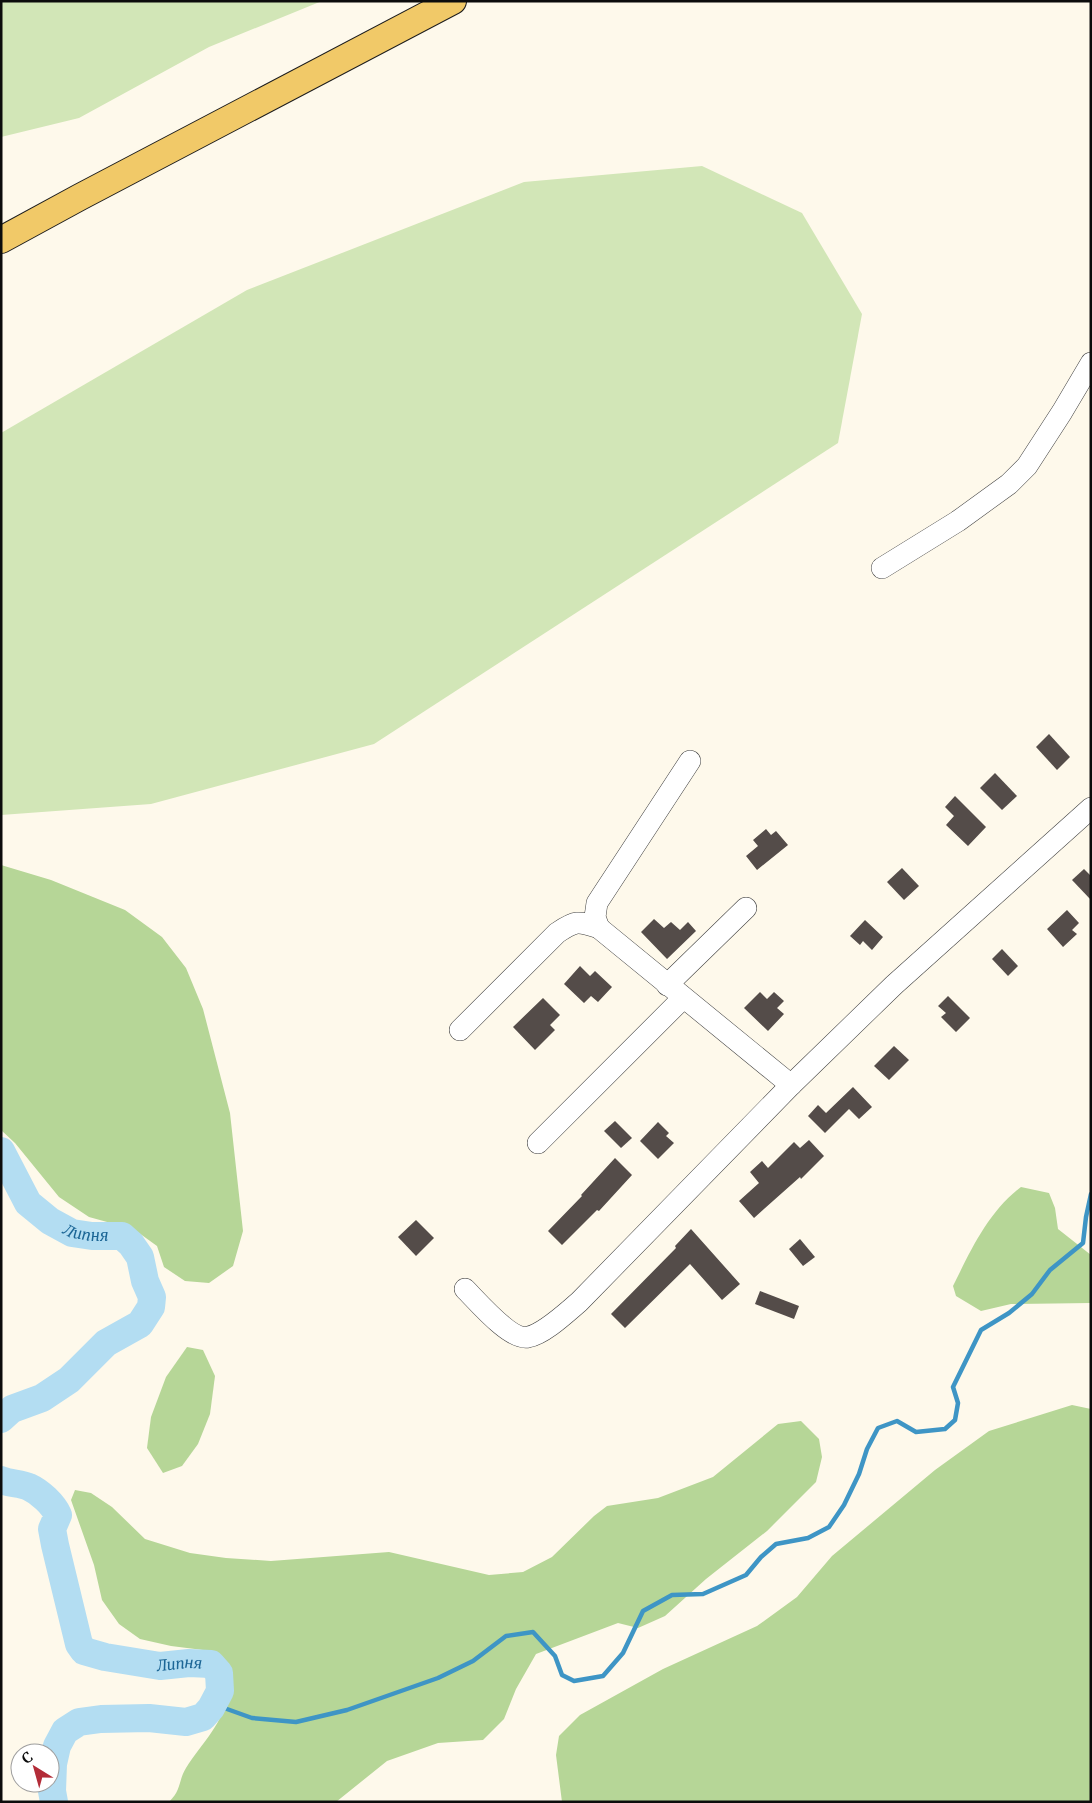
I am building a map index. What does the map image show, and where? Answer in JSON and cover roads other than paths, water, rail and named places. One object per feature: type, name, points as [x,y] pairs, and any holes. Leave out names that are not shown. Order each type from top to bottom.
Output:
[{"type":"main road","points":[[1,240],[453,1]]},
{"type":"street","points":[[882,568],[958,521],[1009,484],[1026,466],[1062,412],[1091,363]]},
{"type":"street","points":[[599,928],[595,917],[597,903],[690,761]]},
{"type":"street","points":[[465,1290],[499,1323],[516,1336],[528,1337],[541,1331],[579,1302],[791,1085],[894,985],[1091,808]]},
{"type":"street","points":[[538,1143],[675,992],[746,908]]},
{"type":"street","points":[[460,1030],[557,933],[571,924],[582,922],[599,928],[791,1085]]},
{"type":"waterway","name":"Липня","points":[[1,1151],[28,1203],[50,1221],[72,1233],[92,1236],[122,1236],[131,1244],[140,1257],[145,1281],[152,1297],[151,1307],[140,1324],[106,1343],[69,1380],[42,1398],[12,1409],[1,1419]]},
{"type":"waterway","points":[[213,1704],[252,1718],[296,1722],[347,1710],[438,1678],[473,1661],[506,1636],[533,1632],[555,1656],[562,1675],[574,1681],[603,1676],[623,1653],[643,1611],[672,1595],[703,1594],[746,1575],[761,1557],[776,1544],[808,1538],[829,1527],[844,1505],[859,1474],[867,1449],[878,1428],[897,1421],[916,1432],[945,1429],[955,1420],[958,1403],[953,1387],[981,1330],[1009,1313],[1032,1294],[1050,1270],[1083,1243],[1091,1194]]},
{"type":"waterway","name":"Липня","points":[[1,1480],[33,1489],[50,1503],[58,1515],[52,1529],[55,1545],[79,1644],[84,1651],[105,1657],[160,1666],[189,1663],[211,1664],[219,1673],[220,1691],[211,1708],[203,1717],[186,1722],[149,1718],[101,1719],[79,1722],[65,1731],[57,1746],[53,1764],[52,1791],[54,1802]]}]
